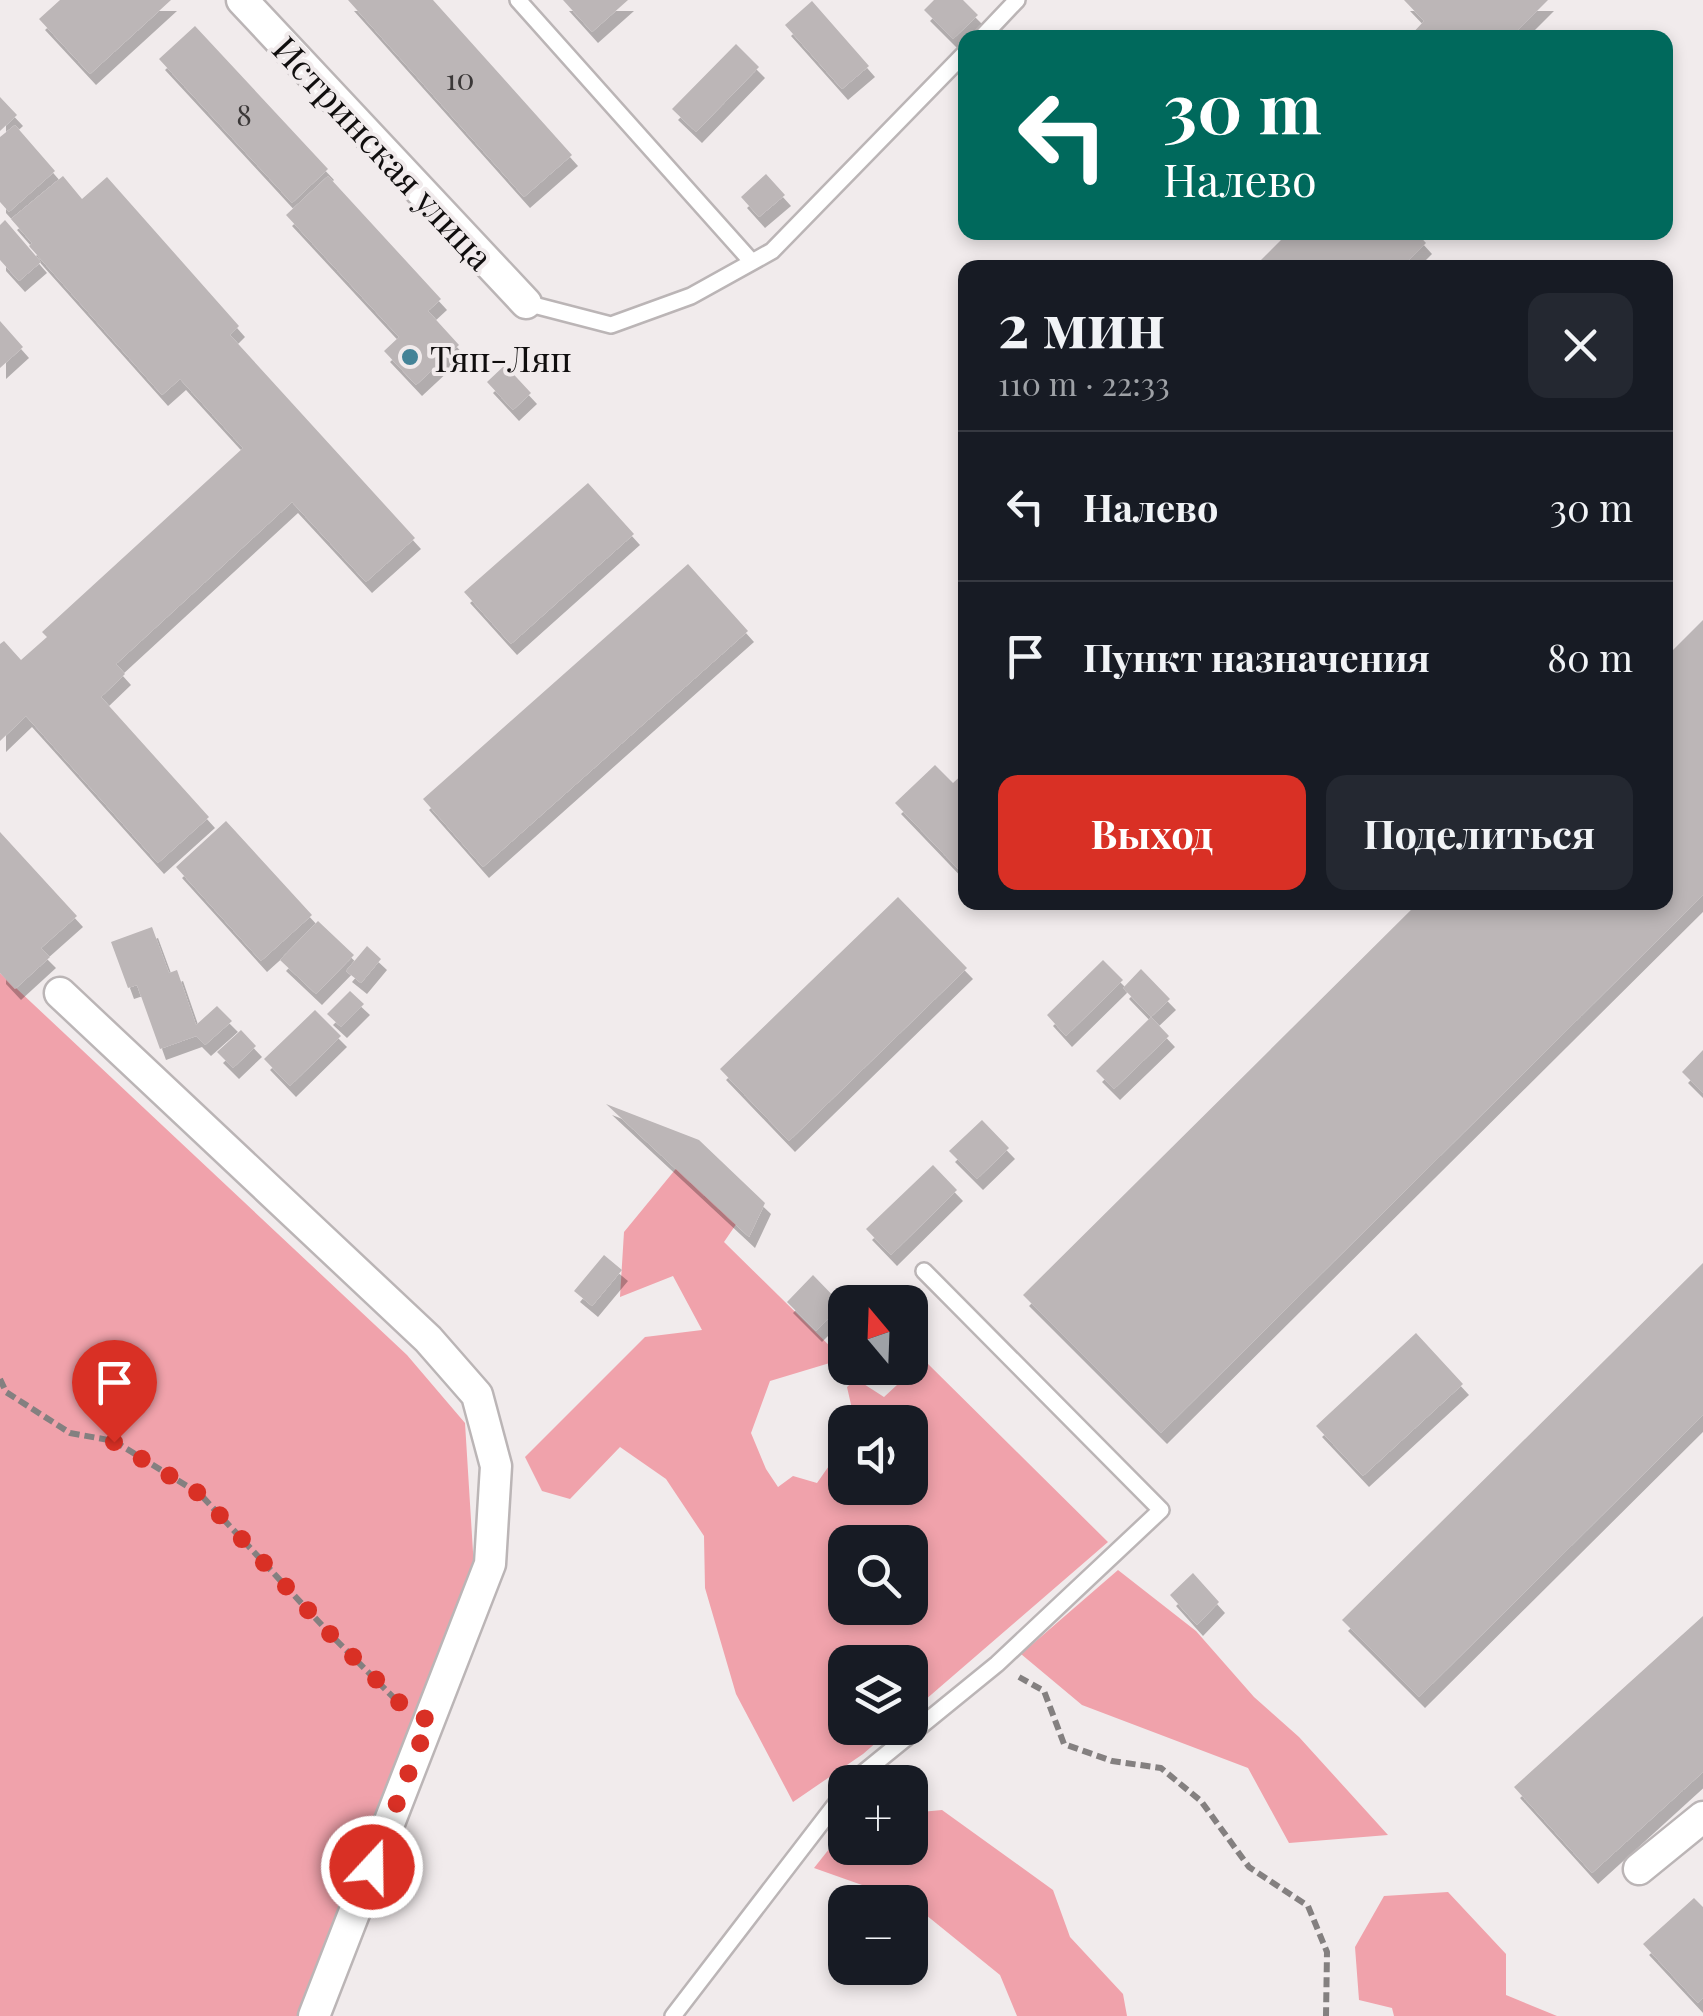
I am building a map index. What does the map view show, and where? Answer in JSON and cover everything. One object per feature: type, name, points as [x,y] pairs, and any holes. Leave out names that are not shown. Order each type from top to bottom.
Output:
[{"type":"street","name":"Истринская улица","points":[[242,0],[526,303]]},
{"type":"street","points":[[60,993],[428,1339],[477,1395],[496,1466],[490,1564],[314,2016]]},
{"type":"street","points":[[1639,1869],[1703,1817]]},
{"type":"lane","points":[[518,0],[752,262]]},
{"type":"lane","points":[[988,30],[1017,0]]},
{"type":"lane","points":[[526,303],[612,324],[691,296],[772,251],[958,61]]},
{"type":"lane","points":[[873,1765],[997,1664],[1161,1510],[924,1271]]},
{"type":"lane","points":[[673,2016],[828,1814]]},
{"type":"path","points":[[0,1379],[6,1392],[70,1433],[114,1442],[200,1494],[332,1636],[416,1719],[430,1718]]},
{"type":"path","points":[[997,1664],[1044,1691],[1064,1744],[1112,1761],[1161,1768],[1200,1801],[1249,1866],[1308,1906],[1327,1952],[1326,2016]]},
{"type":"shaded area","points":[[0,973],[407,1355],[465,1423],[474,1568],[298,2016],[0,2016]]},
{"type":"shaded area","points":[[679,1165],[739,1220],[724,1242],[828,1344],[828,1364],[770,1381],[751,1433],[778,1487],[793,1476],[817,1483],[828,1467],[828,1505],[928,1505],[928,1405],[851,1405],[847,1387],[865,1385],[884,1397],[897,1385],[928,1385],[928,1364],[1108,1542],[928,1697],[928,1645],[828,1645],[828,1745],[873,1745],[847,1765],[828,1765],[828,1778],[793,1802],[736,1694],[705,1588],[704,1536],[666,1479],[620,1447],[570,1499],[542,1491],[525,1457],[645,1337],[702,1330],[673,1276],[620,1297],[624,1232]]},
{"type":"shaded area","points":[[1118,1570],[1196,1631],[1388,1835],[1289,1843],[1248,1768],[1082,1705],[1021,1654]]},
{"type":"shaded area","points":[[942,1810],[1053,1890],[1070,1937],[1123,1994],[1127,2016],[1017,2016],[1000,1975],[928,1917],[928,1885],[862,1885],[814,1868],[828,1850],[828,1865],[928,1865],[928,1811]]},
{"type":"shaded area","points":[[1448,1892],[1506,1954],[1506,1995],[1557,2016],[1394,2016],[1392,2008],[1359,2000],[1355,1947],[1384,1896]]},
{"type":"building","points":[[60,0],[171,0],[90,74],[39,19]]},
{"type":"building","points":[[348,0],[433,0],[572,155],[524,197]]},
{"type":"building","points":[[563,0],[628,0],[592,32]]},
{"type":"building","points":[[934,0],[963,0],[978,15],[958,30],[953,39],[924,10]]},
{"type":"building","points":[[1404,0],[1548,0],[1518,30],[1416,30],[1424,21]]},
{"type":"building","points":[[812,1],[869,66],[842,89],[785,25]]},
{"type":"building","points":[[195,26],[328,169],[292,203],[159,59]]},
{"type":"building","points":[[736,44],[759,67],[696,132],[672,109]]},
{"type":"building","points":[[0,97],[17,115],[0,131]]},
{"type":"building","points":[[15,125],[55,171],[9,212],[0,202],[0,137]]},
{"type":"building","points":[[766,174],[785,195],[759,217],[741,197]]},
{"type":"building","points":[[63,176],[82,199],[107,177],[239,326],[230,335],[415,538],[366,582],[292,502],[116,664],[125,674],[101,697],[209,817],[158,863],[26,716],[0,741],[0,644],[4,641],[21,660],[47,637],[42,632],[243,448],[180,379],[162,395],[29,246],[32,243],[11,219]]},
{"type":"building","points":[[328,176],[441,299],[428,311],[459,345],[416,385],[384,351],[399,337],[286,215]]},
{"type":"building","points":[[5,220],[41,262],[19,281],[0,260],[0,225]]},
{"type":"building","points":[[1281,240],[1426,243],[1409,260],[1261,260]]},
{"type":"building","points":[[0,321],[23,347],[0,368]]},
{"type":"building","points":[[505,365],[531,393],[513,410],[487,382]]},
{"type":"building","points":[[588,483],[634,534],[511,644],[464,592]]},
{"type":"building","points":[[688,564],[748,631],[483,867],[423,799]]},
{"type":"building","points":[[1703,620],[1703,895],[1161,1433],[1023,1295],[1411,910],[1673,910],[1673,650]]},
{"type":"building","points":[[935,765],[953,783],[958,778],[958,869],[895,803]]},
{"type":"building","points":[[226,821],[312,915],[261,961],[176,867]]},
{"type":"building","points":[[0,832],[77,916],[41,948],[50,957],[15,989],[0,973]]},
{"type":"building","points":[[898,897],[967,968],[789,1141],[720,1069]]},
{"type":"building","points":[[318,921],[354,955],[316,994],[280,960]]},
{"type":"building","points":[[152,927],[169,973],[177,970],[196,1025],[217,1006],[232,1021],[205,1045],[196,1036],[160,1049],[137,985],[128,988],[111,942]]},
{"type":"building","points":[[367,946],[381,959],[361,983],[346,971]]},
{"type":"building","points":[[1103,960],[1123,980],[1066,1036],[1047,1015]]},
{"type":"building","points":[[1141,969],[1170,999],[1151,1017],[1123,988]]},
{"type":"building","points":[[350,991],[364,1004],[341,1027],[327,1014]]},
{"type":"building","points":[[315,1010],[341,1036],[290,1086],[264,1059]]},
{"type":"building","points":[[1151,1017],[1169,1036],[1114,1089],[1096,1071]]},
{"type":"building","points":[[241,1030],[256,1046],[233,1068],[217,1052]]},
{"type":"building","points":[[1703,1050],[1703,1093],[1682,1072]]},
{"type":"building","points":[[606,1104],[699,1140],[765,1203],[749,1237]]},
{"type":"building","points":[[982,1120],[1009,1148],[977,1179],[949,1151]]},
{"type":"building","points":[[933,1165],[957,1190],[891,1255],[866,1229]]},
{"type":"building","points":[[604,1255],[622,1270],[592,1306],[574,1291]]},
{"type":"building","points":[[1703,1263],[1703,1415],[1419,1697],[1342,1620]]},
{"type":"building","points":[[813,1275],[828,1291],[828,1319],[816,1331],[787,1302]]},
{"type":"building","points":[[1416,1333],[1463,1384],[1363,1476],[1316,1426]]},
{"type":"building","points":[[1193,1573],[1219,1602],[1197,1625],[1170,1595]]},
{"type":"building","points":[[1703,1616],[1703,1772],[1592,1873],[1514,1787]]},
{"type":"building","points":[[1694,1898],[1703,1907],[1703,1998],[1698,2003],[1643,1944]]},
{"type":"place","name":"Тяп-Ляп","points":[[410,357]]},
{"type":"route","points":[[114,1442],[200,1494],[332,1636],[416,1719],[430,1718],[372,1867]]}]
